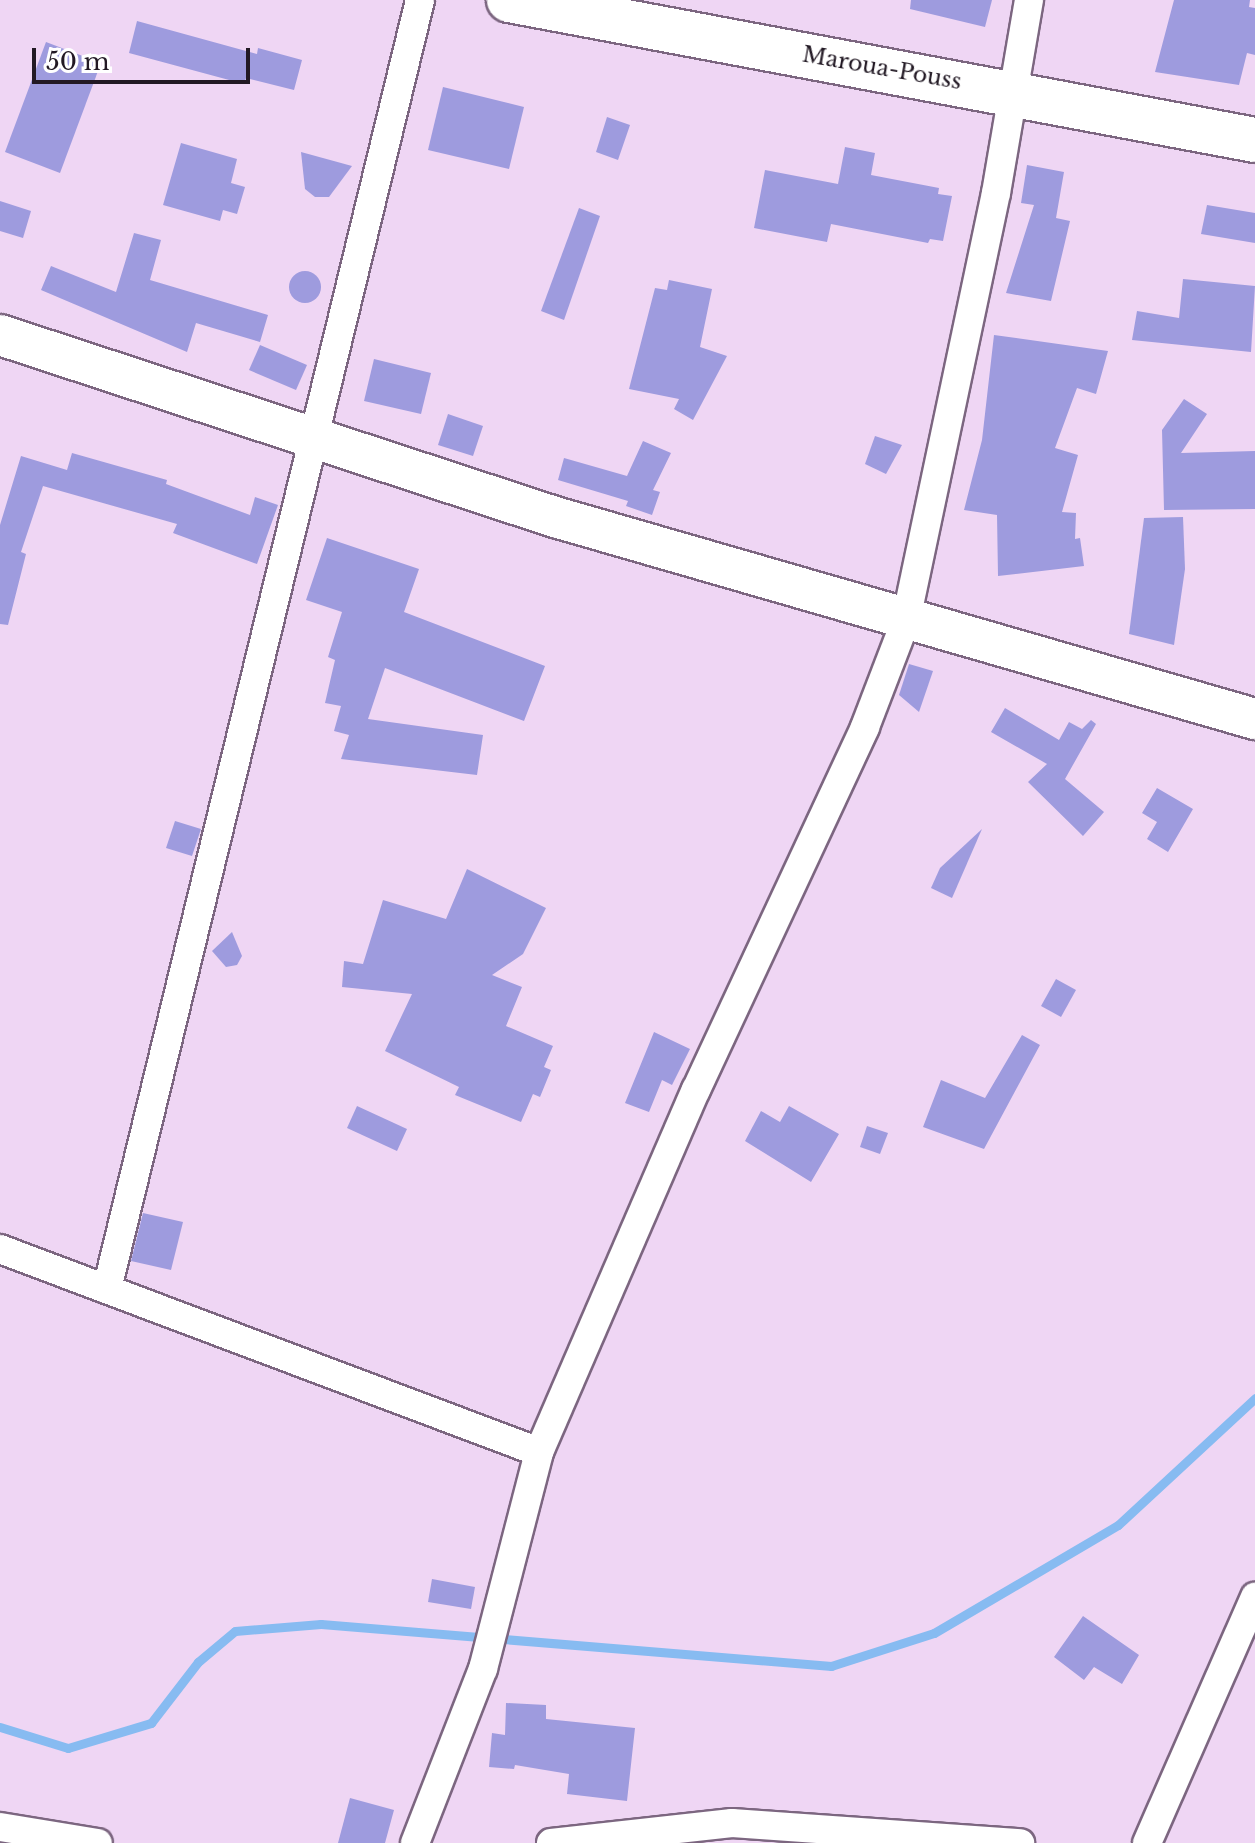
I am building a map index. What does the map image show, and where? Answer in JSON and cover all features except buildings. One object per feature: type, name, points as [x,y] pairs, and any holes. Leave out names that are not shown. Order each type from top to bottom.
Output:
[{"type":"main road","name":"Maroua-Pouss","points":[[509,0],[1013,91],[1255,140]]},
{"type":"main road","points":[[0,335],[555,517],[1255,719]]},
{"type":"street","points":[[107,1289],[311,437],[420,0]]},
{"type":"street","points":[[415,1843],[483,1669],[539,1452],[696,1090],[865,727],[906,620],[996,193],[1029,0]]},
{"type":"street","points":[[0,1249],[539,1452]]},
{"type":"street","points":[[1147,1843],[1255,1597]]},
{"type":"street","points":[[551,1843],[732,1823],[1020,1843]]},
{"type":"street","points":[[0,1827],[98,1843]]},
{"type":"waterway","points":[[0,1727],[68,1748],[151,1723],[198,1662],[235,1631],[321,1624],[831,1666],[934,1633],[1118,1525],[1255,1398]]}]
